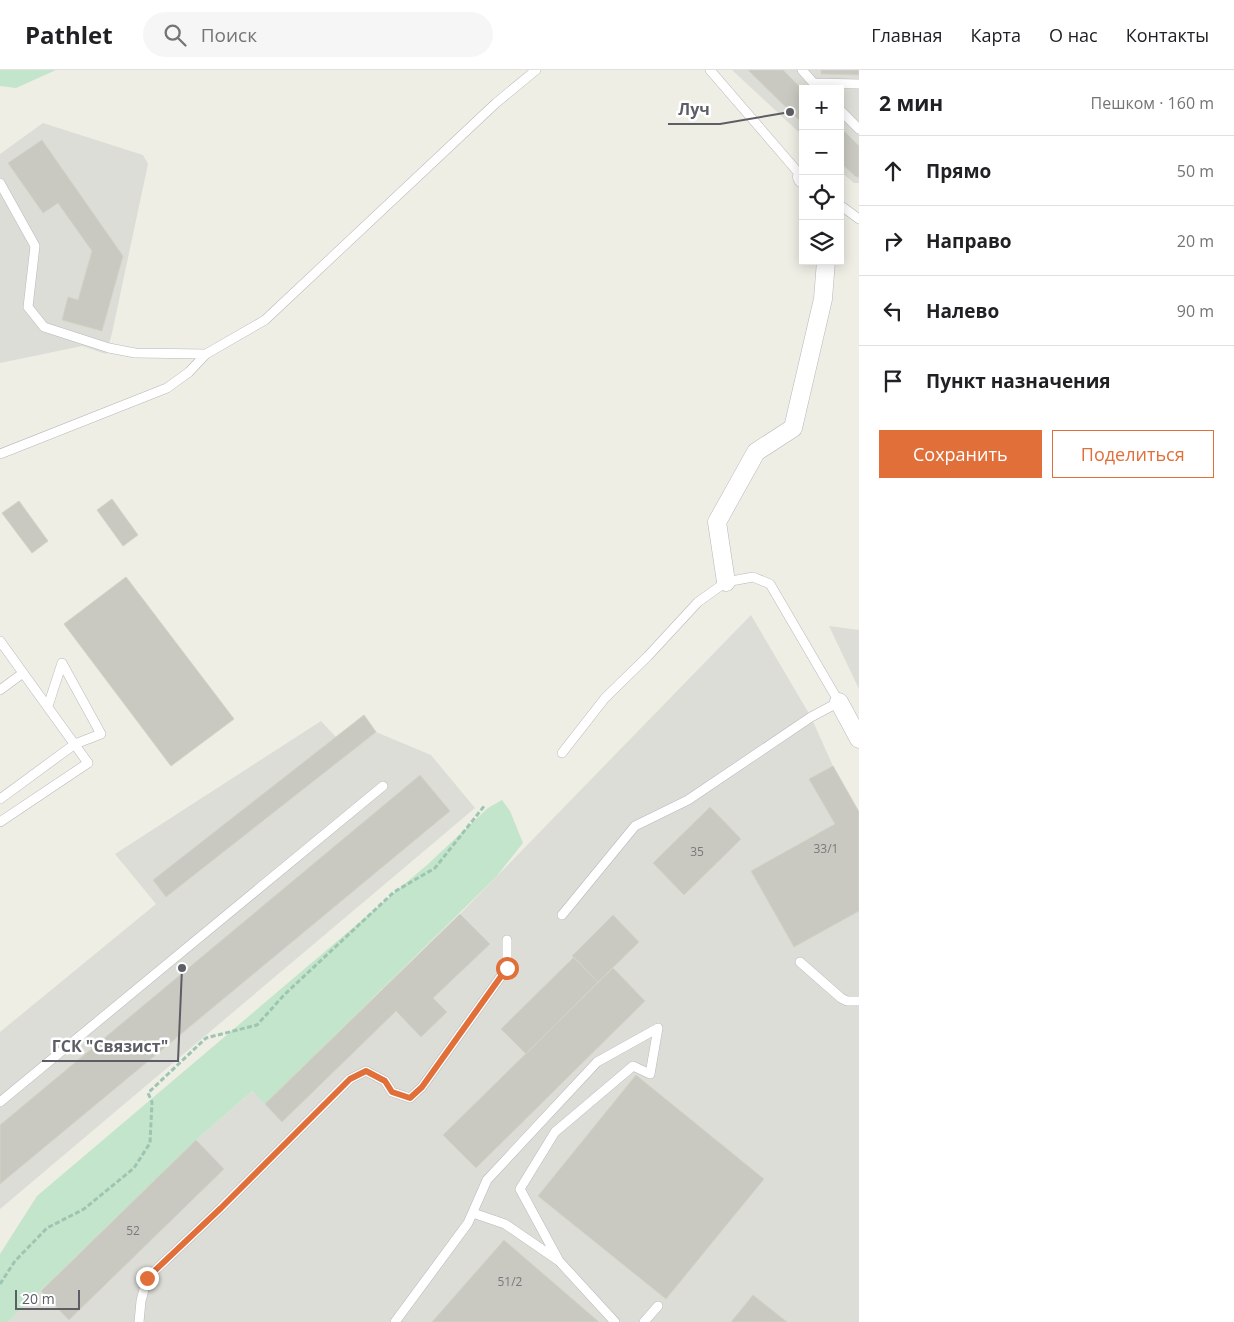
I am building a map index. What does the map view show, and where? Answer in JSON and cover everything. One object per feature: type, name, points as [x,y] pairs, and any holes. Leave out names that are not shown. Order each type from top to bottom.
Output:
[{"type":"street","points":[[726,582],[717,522],[756,452],[792,428],[823,299],[826,265]]},
{"type":"street","points":[[840,702],[859,739]]},
{"type":"lane","points":[[0,454],[167,388],[189,372],[206,354],[265,320],[496,103],[536,70]]},
{"type":"lane","points":[[710,70],[800,175]]},
{"type":"lane","points":[[802,70],[816,85]]},
{"type":"lane","points":[[838,85],[859,84]]},
{"type":"lane","points":[[844,114],[859,129]]},
{"type":"lane","points":[[0,183],[35,246],[28,307],[44,327],[109,348],[135,353],[206,354]]},
{"type":"lane","points":[[844,208],[859,219]]},
{"type":"lane","points":[[562,753],[605,698],[648,656],[698,602],[726,582],[753,577],[770,584],[840,702],[811,717],[688,800],[636,826],[562,914]]},
{"type":"lane","points":[[0,641],[88,763],[0,822]]},
{"type":"lane","points":[[0,800],[75,744],[101,734],[62,663],[48,706]]},
{"type":"lane","points":[[0,690],[23,673]]},
{"type":"lane","points":[[0,1102],[383,786]]},
{"type":"lane","points":[[139,1322],[141,1301],[147,1278],[221,1208],[350,1079],[366,1071],[385,1081],[392,1092],[410,1098],[422,1087],[507,968],[507,940]]},
{"type":"lane","points":[[800,962],[841,998],[847,1001],[859,1001]]},
{"type":"lane","points":[[396,1322],[468,1223],[487,1180],[597,1062],[658,1028],[650,1074],[633,1066],[582,1108],[555,1132],[520,1189],[559,1260],[615,1322]]},
{"type":"lane","points":[[473,1213],[505,1224],[559,1260]]},
{"type":"lane","points":[[644,1322],[658,1306]]},
{"type":"path","points":[[0,1284],[15,1260],[47,1228],[84,1209],[134,1168],[150,1143],[152,1102],[148,1093],[206,1038],[258,1025],[284,995],[394,892],[435,868],[485,805]]},
{"type":"shaded area","points":[[732,70],[859,70],[859,183],[854,183],[844,174],[844,85],[799,85],[799,132]]},
{"type":"shaded area","points":[[43,123],[143,155],[148,164],[106,354],[82,346],[0,363],[0,154]]},
{"type":"shaded area","points":[[751,615],[811,717],[833,766],[859,812],[859,1322],[8,1322],[196,1140],[252,1091],[265,1103],[460,914]]},
{"type":"shaded area","points":[[829,626],[859,630],[859,689]]},
{"type":"shaded area","points":[[364,715],[376,732],[431,755],[475,808],[0,1209],[0,1032],[156,904],[115,854],[321,721],[336,737]]},
{"type":"green space","points":[[0,70],[56,70],[16,88],[0,86]]},
{"type":"green space","points":[[502,800],[510,811],[523,843],[496,877],[265,1104],[252,1091],[196,1140],[8,1322],[0,1322],[0,1254],[37,1196],[427,865],[488,808]]},
{"type":"building","points":[[748,70],[783,70],[799,86],[799,120]]},
{"type":"building","points":[[821,70],[859,70],[859,75],[821,74]]},
{"type":"building","points":[[844,131],[859,146],[859,177],[856,177],[844,166]]},
{"type":"building","points":[[42,140],[123,256],[102,331],[62,320],[68,297],[78,300],[92,251],[58,203],[43,213],[8,163]]},
{"type":"building","points":[[112,499],[138,535],[123,546],[97,510]]},
{"type":"building","points":[[19,501],[48,541],[32,553],[2,513]]},
{"type":"building","points":[[126,577],[234,719],[171,766],[64,624]]},
{"type":"building","points":[[364,715],[376,732],[166,897],[153,880]]},
{"type":"building","points":[[833,766],[859,812],[859,911],[794,947],[751,871],[835,824],[809,779]]},
{"type":"building","points":[[420,775],[450,811],[0,1184],[0,1125]]},
{"type":"building","points":[[710,807],[741,839],[684,895],[653,863]]},
{"type":"building","points":[[460,914],[490,944],[433,998],[447,1012],[421,1037],[396,1011],[282,1122],[265,1104]]},
{"type":"building","points":[[613,915],[639,942],[598,982],[572,956]]},
{"type":"building","points":[[574,957],[598,982],[526,1054],[501,1029]]},
{"type":"building","points":[[613,968],[645,1001],[476,1168],[443,1135]]},
{"type":"building","points":[[636,1075],[764,1179],[666,1299],[538,1196]]},
{"type":"building","points":[[196,1140],[224,1169],[69,1320],[41,1291]]},
{"type":"building","points":[[504,1240],[599,1322],[432,1322]]},
{"type":"building","points":[[753,1295],[787,1322],[731,1322]]},
{"type":"place","name":"Луч","points":[[790,112]]},
{"type":"place","name":"ГСК \"Связист\"","points":[[182,968]]},
{"type":"route","points":[[147,1278],[221,1208],[350,1079],[366,1071],[385,1081],[392,1092],[399,1096],[410,1098],[422,1087],[507,968]]}]
